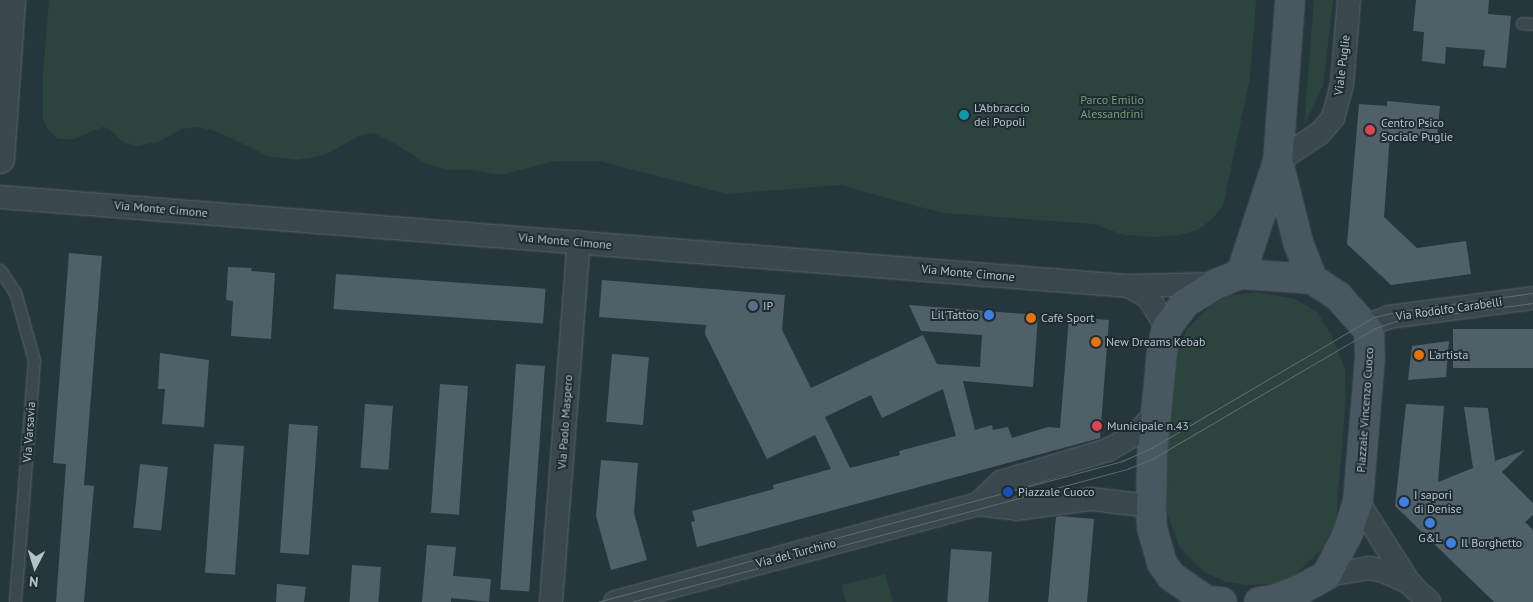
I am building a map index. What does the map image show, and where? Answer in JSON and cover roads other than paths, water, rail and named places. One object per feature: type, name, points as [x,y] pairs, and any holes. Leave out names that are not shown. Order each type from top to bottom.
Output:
[{"type":"main road","points":[[1290,0],[1278,161],[1298,242],[1312,280]]},
{"type":"main road","points":[[1228,279],[1278,161]]},
{"type":"main road","points":[[1203,599],[1172,576],[1162,563],[1154,537],[1150,506],[1156,413],[1162,350],[1167,327],[1185,303],[1228,279],[1312,280],[1338,296],[1366,326]]},
{"type":"main road","name":"Piazzale Vincenzo Cuoco","points":[[1327,575],[1348,533],[1358,502],[1370,358],[1369,331],[1366,326]]},
{"type":"main road","points":[[1268,601],[1301,596],[1327,575]]},
{"type":"street","points":[[0,159],[10,0]]},
{"type":"street","name":"Viale Puglie","points":[[1278,161],[1320,133],[1333,118],[1342,85],[1349,0]]},
{"type":"street","name":"Via Monte Cimone","points":[[0,197],[1129,286],[1228,279]]},
{"type":"street","name":"Via Paolo Maspero","points":[[551,602],[579,242]]},
{"type":"street","name":"Via Monte Cimone","points":[[1129,286],[1148,297],[1167,327]]},
{"type":"street","name":"Via Rodolfo Carabelli","points":[[1366,326],[1389,317],[1533,298]]},
{"type":"street","name":"Via del Turchino","points":[[978,504],[1001,482],[1108,450],[1137,433],[1156,413]]},
{"type":"street","name":"Via del Turchino","points":[[615,602],[978,504],[1016,509],[1091,498],[1150,506]]},
{"type":"street","points":[[1358,502],[1410,584],[1429,602]]},
{"type":"street","points":[[1327,575],[1370,568],[1383,571],[1410,584]]},
{"type":"lane","name":"Via Varsavia","points":[[0,270],[15,292],[34,360],[16,602]]},
{"type":"tram line","points":[[597,602],[1122,461],[1153,447],[1374,317],[1401,311],[1533,293]]},
{"type":"tram line","points":[[631,602],[1127,469],[1152,459],[1375,328],[1397,321],[1533,303]]},
{"type":"place","name":"L’Abbraccio dei Popoli","points":[[964,115]]},
{"type":"place","name":"Centro Psico Sociale Puglie","points":[[1370,130]]},
{"type":"place","name":"IP","points":[[753,306]]},
{"type":"place","name":"Lil'Tattoo","points":[[989,315]]},
{"type":"place","name":"Cafè Sport","points":[[1031,318]]},
{"type":"place","name":"New Dreams Kebab","points":[[1096,342]]},
{"type":"place","name":"L'artista","points":[[1419,355]]},
{"type":"place","name":"Municipale n.43","points":[[1097,426]]},
{"type":"place","name":"Piazzale Cuoco","points":[[1008,492]]},
{"type":"place","name":"I sapori di Denise","points":[[1404,502]]},
{"type":"place","name":"G&L","points":[[1430,523]]},
{"type":"place","name":"Il Borghetto","points":[[1451,543]]},
{"type":"park label","name":"Parco Emilio Alessandrini","points":[[1112,107]]}]
